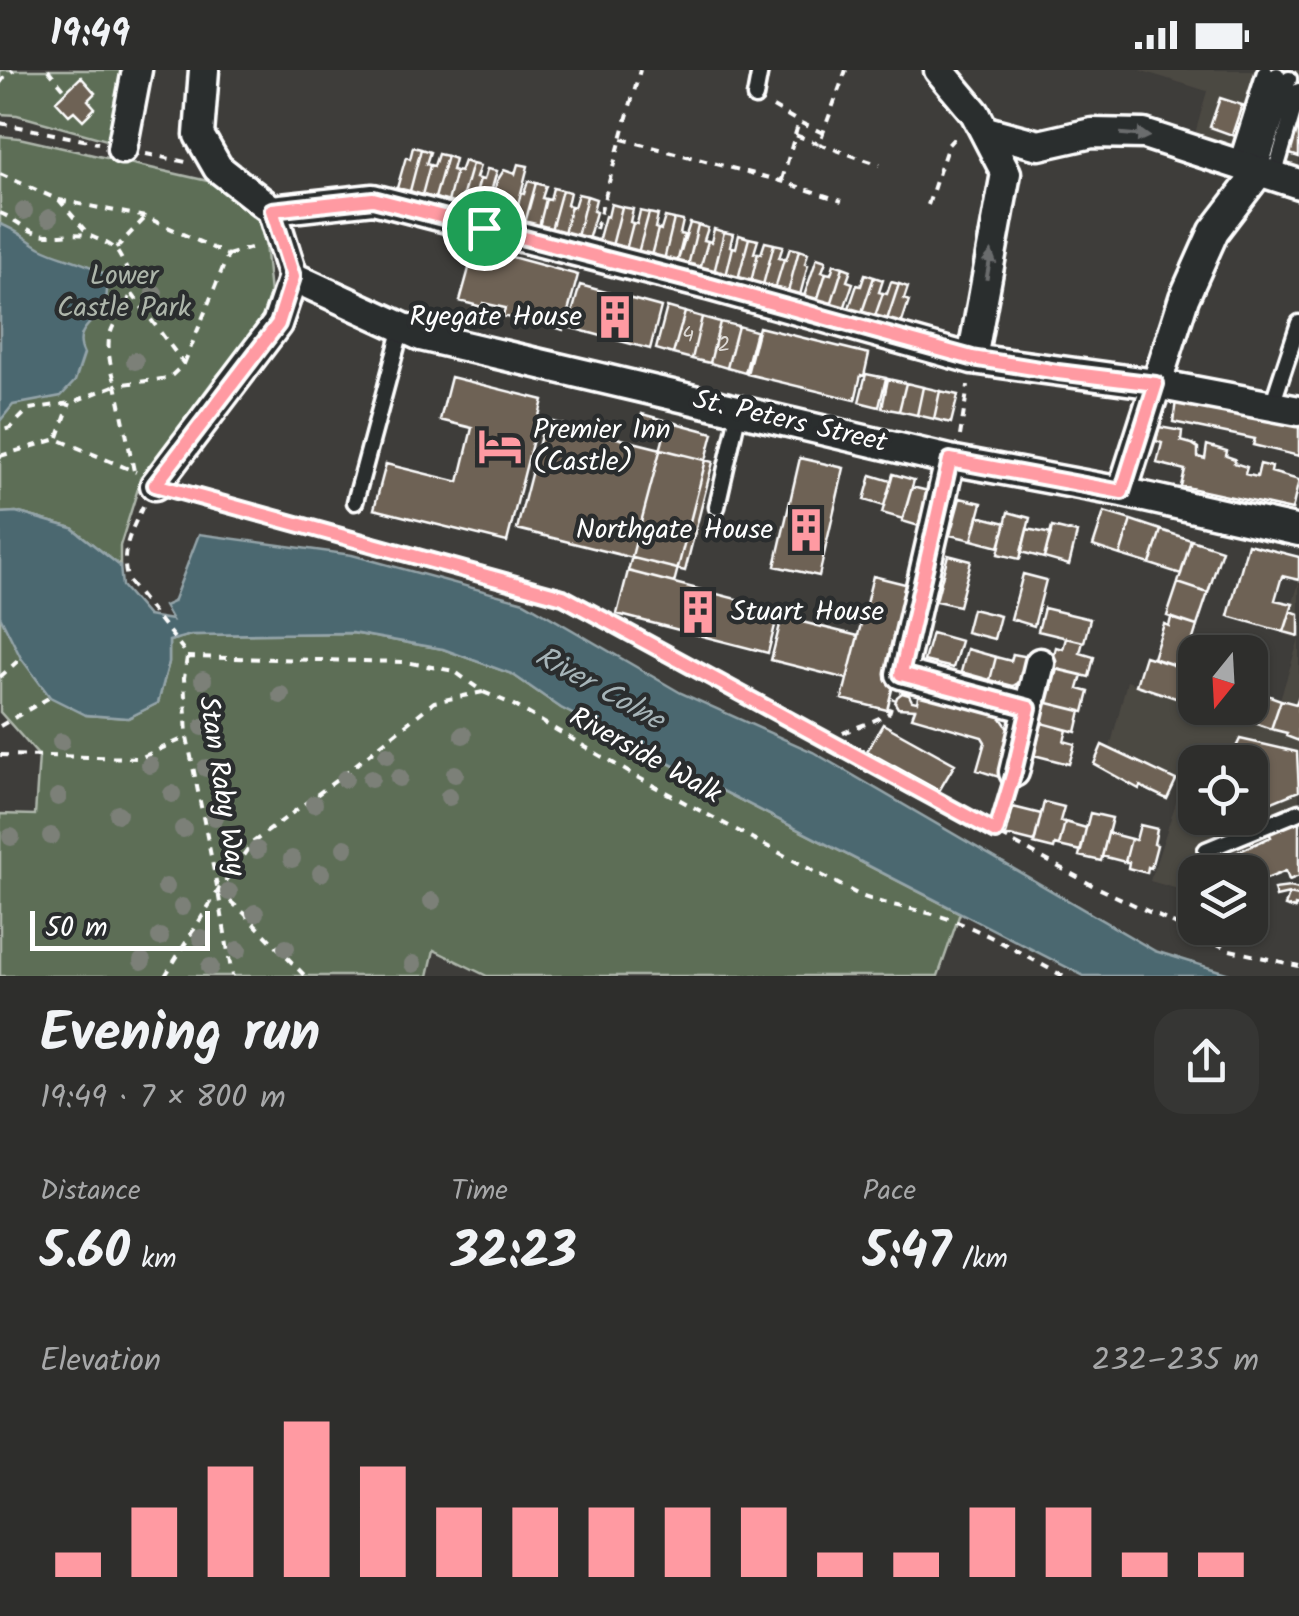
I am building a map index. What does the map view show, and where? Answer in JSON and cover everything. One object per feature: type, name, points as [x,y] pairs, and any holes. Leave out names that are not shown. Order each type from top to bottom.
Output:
[{"type":"street","points":[[122,149],[137,70]]},
{"type":"street","points":[[144,478],[278,324],[293,277],[272,210],[218,168],[200,134],[204,70]]},
{"type":"street","points":[[939,70],[980,122],[1006,172],[972,358]]},
{"type":"street","points":[[980,122],[1039,145]]},
{"type":"street","points":[[1006,172],[1039,145],[1092,134],[1144,134],[1272,173],[1214,231],[1184,298],[1122,492]]},
{"type":"street","points":[[272,210],[373,199],[972,358],[1156,384],[1285,408]]},
{"type":"street","name":"St. Peters Street","points":[[293,277],[421,336],[953,460],[1299,531]]},
{"type":"street","points":[[953,460],[901,674],[1029,708]]},
{"type":"street","points":[[1014,772],[1040,663]]},
{"type":"lane","points":[[755,97],[760,70]]},
{"type":"lane","points":[[1272,173],[1282,78]]},
{"type":"lane","points":[[1272,173],[1282,78]]},
{"type":"lane","points":[[1285,408],[1299,322]]},
{"type":"lane","points":[[355,502],[402,327]]},
{"type":"lane","points":[[717,507],[739,409]]},
{"type":"lane","points":[[1206,850],[1299,812]]},
{"type":"path","points":[[0,82],[14,70]]},
{"type":"path","points":[[48,70],[66,91]]},
{"type":"path","points":[[590,255],[640,70]]},
{"type":"path","points":[[820,144],[846,70]]},
{"type":"path","points":[[755,97],[823,132]]},
{"type":"path","points":[[782,181],[799,122]]},
{"type":"path","points":[[928,204],[948,145],[980,122]]},
{"type":"path","points":[[795,135],[880,165]]},
{"type":"path","points":[[622,139],[842,201]]},
{"type":"path","points":[[0,174],[59,200],[146,217],[228,255],[184,364],[169,378],[116,385],[70,404],[29,409],[10,428],[0,432]]},
{"type":"path","points":[[59,200],[88,234],[116,248],[131,278],[132,294],[109,338],[111,368],[144,478]]},
{"type":"path","points":[[0,214],[35,233],[88,234]]},
{"type":"path","points":[[116,248],[146,217]]},
{"type":"path","points":[[132,294],[184,364]]},
{"type":"path","points":[[953,460],[972,358]]},
{"type":"path","points":[[57,439],[70,404]]},
{"type":"path","points":[[0,456],[57,439],[144,478],[563,597],[1092,885],[1230,950],[1299,966]]},
{"type":"path","points":[[133,527],[124,548],[128,581],[187,657]]},
{"type":"path","name":"Riverside Walk","points":[[187,657],[405,662],[454,671],[483,692],[512,704],[635,776],[862,896],[956,922],[1063,976]]},
{"type":"path","name":"Stan Raby Way","points":[[165,976],[218,891],[187,737],[187,657]]},
{"type":"path","points":[[0,677],[21,658]]},
{"type":"path","points":[[828,741],[889,713],[901,674]]},
{"type":"path","points":[[232,976],[218,891],[252,843],[434,702],[483,692]]},
{"type":"path","points":[[0,726],[50,697]]},
{"type":"path","points":[[0,755],[140,758],[187,737]]},
{"type":"path","points":[[996,832],[1014,772]]},
{"type":"path","points":[[338,779],[347,790]]},
{"type":"path","points":[[218,891],[305,976]]},
{"type":"shaded area","points":[[1139,70],[1299,70],[1299,177],[1193,141],[1207,91]]},
{"type":"shaded area","points":[[1299,582],[1299,639],[1284,634]]},
{"type":"shaded area","points":[[1299,639],[1299,878],[1289,881],[1286,873],[1268,879],[1268,855],[1178,855],[1178,889],[1150,881],[1178,797],[1178,835],[1268,835],[1268,745],[1178,745],[1178,780],[1110,748],[1127,681],[1178,698],[1178,725],[1271,728]]},
{"type":"green space","points":[[0,70],[125,70],[110,141],[17,115],[0,114]]},
{"type":"green space","name":"Lower Castle Park","points":[[0,136],[212,182],[257,215],[265,243],[272,314],[215,378],[141,479],[120,546],[120,566],[72,528],[16,512],[0,513]]},
{"type":"green space","points":[[0,616],[86,715],[128,718],[158,703],[169,662],[169,641],[191,635],[352,633],[443,649],[512,674],[561,708],[960,913],[938,976],[487,976],[434,950],[428,976],[0,976],[0,814],[35,815],[39,756],[0,712]]},
{"type":"water","points":[[0,224],[41,248],[100,272],[107,277],[107,286],[102,310],[83,331],[84,354],[75,381],[61,396],[13,405],[0,421]]},
{"type":"water","name":"River Colne","points":[[16,512],[72,528],[120,566],[122,586],[148,616],[172,620],[164,606],[173,602],[199,534],[352,555],[524,602],[681,693],[813,752],[1155,951],[1236,976],[1084,976],[561,708],[512,674],[443,649],[352,633],[191,635],[169,641],[169,662],[158,703],[128,718],[86,715],[50,697],[21,658],[0,616],[0,513]]},
{"type":"building","points":[[81,77],[95,93],[88,100],[95,108],[83,120],[74,111],[69,115],[56,101]]},
{"type":"building","points":[[1220,98],[1242,105],[1232,135],[1210,127]]},
{"type":"building","points":[[1242,105],[1299,125],[1299,157],[1232,135]]},
{"type":"building","points":[[413,147],[421,149],[410,191],[397,188]]},
{"type":"building","points":[[421,149],[430,152],[422,195],[410,191]]},
{"type":"building","points":[[438,154],[447,156],[435,198],[422,195],[430,165],[434,166]]},
{"type":"building","points":[[447,156],[455,159],[452,170],[456,171],[448,202],[435,198]]},
{"type":"building","points":[[464,161],[472,164],[460,205],[448,202],[456,171],[460,172]]},
{"type":"building","points":[[472,164],[480,166],[476,178],[480,179],[472,208],[460,205]]},
{"type":"building","points":[[518,164],[528,166],[514,220],[489,213],[497,181],[504,170],[515,174]]},
{"type":"building","points":[[487,169],[497,171],[485,212],[472,208]]},
{"type":"building","points":[[528,181],[536,183],[525,223],[514,220]]},
{"type":"building","points":[[536,183],[546,186],[539,227],[525,223]]},
{"type":"building","points":[[553,188],[562,190],[551,230],[539,227]]},
{"type":"building","points":[[562,190],[570,192],[567,205],[571,206],[564,233],[551,230]]},
{"type":"building","points":[[578,194],[587,196],[577,237],[564,233]]},
{"type":"building","points":[[587,196],[596,199],[588,240],[577,237]]},
{"type":"building","points":[[611,204],[622,207],[612,246],[598,242]]},
{"type":"building","points":[[622,207],[633,209],[626,250],[612,246]]},
{"type":"building","points":[[640,211],[649,213],[638,253],[626,250]]},
{"type":"building","points":[[649,213],[658,215],[651,256],[638,253]]},
{"type":"building","points":[[665,217],[674,219],[664,260],[651,256]]},
{"type":"building","points":[[674,219],[683,221],[680,234],[684,235],[677,263],[664,260]]},
{"type":"building","points":[[690,223],[698,225],[688,266],[677,263]]},
{"type":"building","points":[[698,225],[708,228],[700,269],[688,266]]},
{"type":"building","points":[[714,229],[724,232],[714,273],[700,269]]},
{"type":"building","points":[[724,232],[733,234],[726,276],[714,273]]},
{"type":"building","points":[[739,235],[749,238],[738,279],[726,276]]},
{"type":"building","points":[[749,238],[758,240],[751,282],[738,279]]},
{"type":"building","points":[[765,242],[774,244],[763,285],[751,282]]},
{"type":"building","points":[[774,244],[783,246],[779,258],[784,259],[775,289],[763,285]]},
{"type":"building","points":[[475,247],[578,275],[563,330],[520,313],[518,320],[503,316],[505,308],[460,301]]},
{"type":"building","points":[[790,248],[799,250],[788,292],[775,289]]},
{"type":"building","points":[[799,250],[808,253],[800,295],[788,292]]},
{"type":"building","points":[[817,258],[826,261],[822,272],[826,273],[817,301],[804,296]]},
{"type":"building","points":[[834,264],[843,267],[831,305],[817,301],[826,273],[831,274]]},
{"type":"building","points":[[843,267],[851,270],[847,281],[853,283],[844,309],[831,305]]},
{"type":"building","points":[[865,274],[874,277],[861,315],[848,311]]},
{"type":"building","points":[[874,277],[883,280],[879,292],[883,293],[874,319],[861,315]]},
{"type":"building","points":[[891,282],[899,284],[886,323],[874,319]]},
{"type":"building","points":[[899,284],[908,287],[904,299],[909,301],[900,328],[886,323]]},
{"type":"building","name":"Ryegate House","points":[[580,285],[661,307],[650,349],[568,327]]},
{"type":"building","points":[[667,307],[685,312],[673,354],[656,349]]},
{"type":"building","points":[[685,312],[702,317],[692,359],[673,354]]},
{"type":"building","points":[[702,317],[720,322],[710,363],[692,359]]},
{"type":"building","points":[[720,322],[738,326],[727,368],[710,363]]},
{"type":"building","points":[[738,326],[756,331],[745,373],[727,368]]},
{"type":"building","points":[[759,327],[869,354],[855,400],[747,374]]},
{"type":"building","points":[[866,374],[886,378],[879,407],[859,402]]},
{"type":"building","name":"Premier Inn (Castle)","points":[[451,377],[543,400],[507,542],[374,509],[386,464],[459,482],[472,428],[440,420]]},
{"type":"building","points":[[888,379],[906,383],[899,411],[882,408]]},
{"type":"building","points":[[906,383],[923,387],[917,415],[899,411]]},
{"type":"building","points":[[923,387],[940,391],[934,419],[917,415]]},
{"type":"building","points":[[940,391],[958,395],[951,423],[934,419]]},
{"type":"building","points":[[1176,401],[1299,424],[1299,456],[1253,445],[1255,439],[1173,422]]},
{"type":"building","points":[[642,414],[668,421],[663,437],[638,430]]},
{"type":"building","points":[[545,420],[713,462],[685,571],[517,529]]},
{"type":"building","points":[[668,421],[713,433],[674,583],[628,571]]},
{"type":"building","points":[[1159,427],[1182,431],[1181,441],[1198,448],[1198,457],[1205,459],[1207,445],[1227,451],[1226,456],[1235,459],[1234,463],[1247,467],[1245,474],[1257,477],[1260,464],[1272,467],[1271,472],[1299,480],[1292,510],[1181,486],[1185,470],[1157,463],[1162,443],[1156,441]]},
{"type":"building","name":"Northgate House","points":[[800,458],[844,468],[819,576],[775,566]]},
{"type":"building","points":[[893,474],[914,480],[903,519],[882,513]]},
{"type":"building","points":[[871,475],[891,481],[884,506],[864,500]]},
{"type":"building","points":[[912,487],[932,492],[922,527],[902,521]]},
{"type":"building","points":[[960,498],[982,503],[972,540],[950,535]]},
{"type":"building","points":[[1008,512],[1030,518],[1020,559],[998,554]]},
{"type":"building","points":[[1104,512],[1131,520],[1120,555],[1093,546]]},
{"type":"building","points":[[978,516],[1006,523],[999,547],[972,540]]},
{"type":"building","points":[[1131,520],[1161,530],[1150,564],[1120,555]]},
{"type":"building","points":[[1052,527],[1077,533],[1069,565],[1044,558]]},
{"type":"building","points":[[1027,529],[1051,534],[1044,558],[1021,552]]},
{"type":"building","points":[[1161,530],[1191,540],[1181,574],[1150,564]]},
{"type":"building","points":[[1191,540],[1222,550],[1208,593],[1178,583]]},
{"type":"building","points":[[1248,544],[1299,557],[1299,580],[1282,576],[1275,600],[1293,604],[1284,632],[1228,616]]},
{"type":"building","points":[[948,555],[971,561],[959,606],[936,601]]},
{"type":"building","name":"Stuart House","points":[[628,571],[779,610],[768,653],[617,614]]},
{"type":"building","points":[[1023,574],[1046,580],[1034,626],[1011,619]]},
{"type":"building","points":[[873,576],[917,587],[887,710],[842,699]]},
{"type":"building","points":[[1178,583],[1208,593],[1197,626],[1167,616]]},
{"type":"building","points":[[1044,608],[1090,619],[1084,642],[1038,631]]},
{"type":"building","points":[[972,609],[1000,616],[994,639],[966,632]]},
{"type":"building","points":[[1291,611],[1299,614],[1299,636],[1284,632]]},
{"type":"building","points":[[782,617],[858,636],[847,679],[771,660]]},
{"type":"building","points":[[1171,618],[1197,626],[1194,635],[1178,635],[1178,666],[1153,658],[1164,624],[1169,626]]},
{"type":"building","points":[[932,633],[961,641],[953,668],[924,661]]},
{"type":"building","points":[[1066,638],[1083,642],[1080,653],[1094,657],[1089,677],[1051,668],[1056,647],[1063,649]]},
{"type":"building","points":[[967,649],[996,657],[990,680],[961,672]]},
{"type":"building","points":[[1013,654],[1029,657],[1023,680],[1013,686],[990,680],[996,657],[1011,661]]},
{"type":"building","points":[[1145,656],[1178,667],[1178,699],[1136,685]]},
{"type":"building","points":[[1057,669],[1082,675],[1078,689],[1089,692],[1084,712],[1048,703]]},
{"type":"building","points":[[919,692],[999,715],[1014,737],[1002,778],[977,770],[985,742],[982,737],[912,717],[915,709],[898,708],[895,703],[902,693],[917,702]]},
{"type":"building","points":[[1268,695],[1281,700],[1271,729],[1260,725],[1268,725]]},
{"type":"building","points":[[1299,696],[1299,741],[1271,729],[1281,700],[1296,704]]},
{"type":"building","points":[[1044,702],[1081,711],[1076,732],[1038,722]]},
{"type":"building","points":[[1042,723],[1067,730],[1064,741],[1075,744],[1069,764],[1034,755]]},
{"type":"building","points":[[883,724],[955,764],[939,791],[867,751]]},
{"type":"building","points":[[1240,739],[1266,745],[1237,745]]},
{"type":"building","points":[[1102,745],[1176,780],[1167,799],[1140,786],[1139,789],[1094,764]]},
{"type":"building","points":[[1268,745],[1297,752],[1299,791],[1268,804]]},
{"type":"building","points":[[1044,802],[1064,807],[1060,821],[1065,822],[1059,846],[1054,849],[1034,844]]},
{"type":"building","points":[[1013,807],[1041,814],[1034,842],[1006,835]]},
{"type":"building","points":[[1090,813],[1112,818],[1101,861],[1079,856]]},
{"type":"building","points":[[1299,821],[1299,876],[1289,880],[1286,871],[1268,878],[1268,855],[1232,855],[1271,837],[1268,831]]},
{"type":"building","points":[[1065,822],[1086,828],[1081,851],[1059,846]]},
{"type":"building","points":[[1140,825],[1157,829],[1157,845],[1147,873],[1128,868],[1129,862],[1125,862],[1131,839],[1136,840]]},
{"type":"building","points":[[1108,833],[1131,839],[1125,862],[1102,856]]},
{"type":"building","points":[[1274,889],[1299,889],[1299,896],[1276,897]]},
{"type":"building","points":[[1289,894],[1299,896],[1299,907],[1285,906]]},
{"type":"place","name":"Ryegate House","points":[[615,317]]},
{"type":"place","name":"Premier Inn (Castle)","points":[[500,446]]},
{"type":"place","name":"Northgate House","points":[[806,530]]},
{"type":"place","name":"Stuart House","points":[[698,612]]},
{"type":"route","points":[[373,199],[484,228],[972,358],[1156,384],[1122,492],[950,460],[901,674],[1029,708],[996,832],[563,597],[155,485],[278,324],[293,277],[272,210],[373,199]]}]
